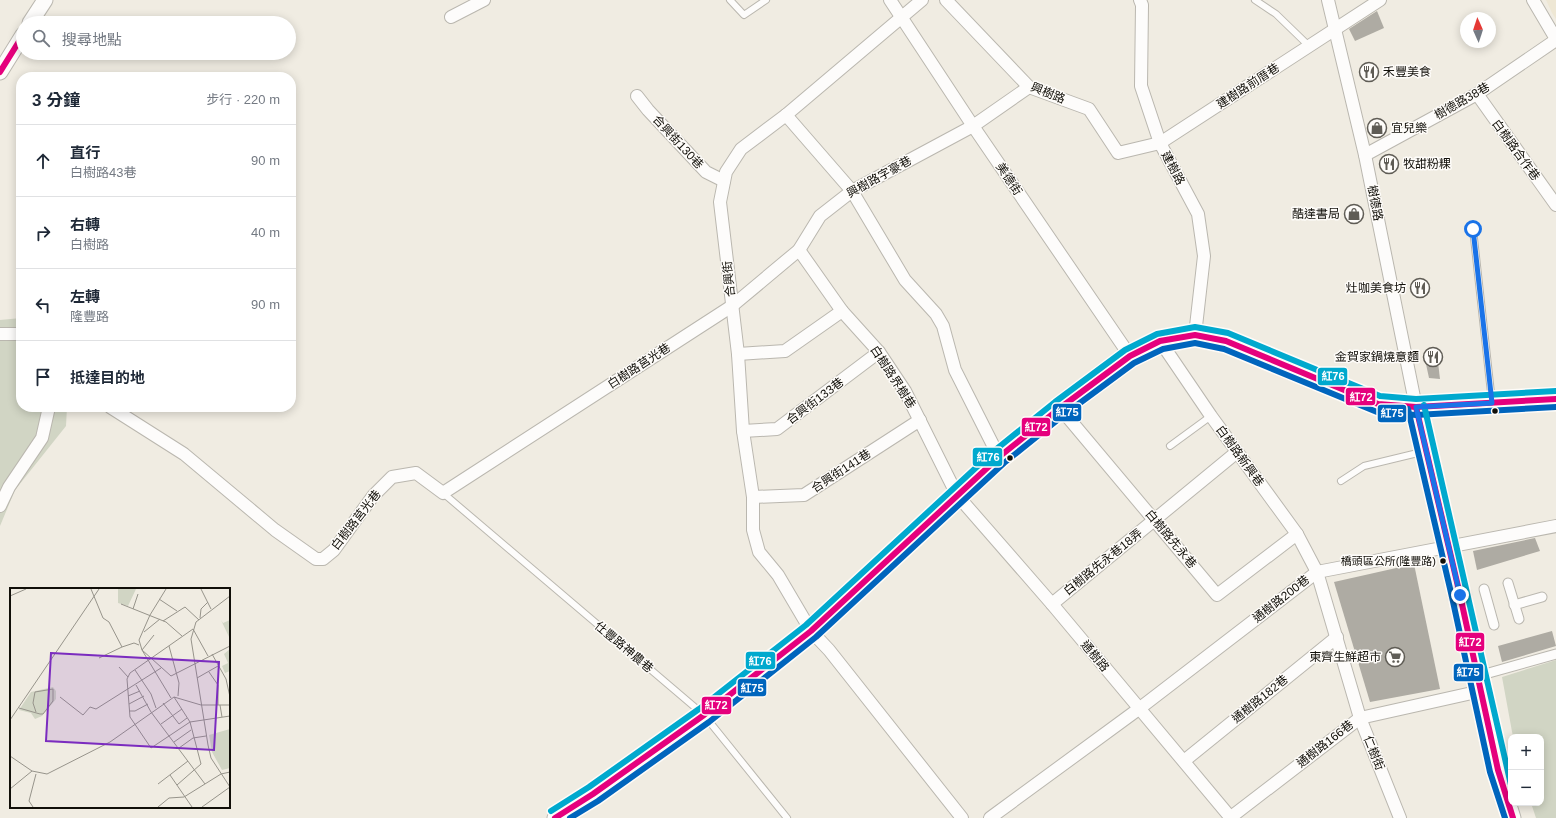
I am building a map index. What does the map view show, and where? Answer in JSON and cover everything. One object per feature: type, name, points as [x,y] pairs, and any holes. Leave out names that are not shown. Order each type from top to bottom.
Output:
[{"type":"street","points":[[35,16],[45,0]]},
{"type":"street","points":[[451,17],[484,0]]},
{"type":"street","name":"美德街","points":[[890,0],[973,126],[1130,356]]},
{"type":"street","name":"合興街","points":[[922,0],[786,115],[742,149],[726,172],[720,202],[738,354],[744,431],[753,497],[753,530],[759,552],[778,575],[811,631],[829,650],[962,818]]},
{"type":"street","name":"興樹路","points":[[946,0],[1029,87],[1089,109],[1118,153],[1160,144]]},
{"type":"street","name":"建樹路","points":[[1140,0],[1142,5],[1141,86],[1160,144],[1198,214],[1204,256],[1195,335]]},
{"type":"street","name":"樹德路","points":[[1328,0],[1365,155],[1416,407]]},
{"type":"street","name":"建樹路前厝巷","points":[[1160,144],[1380,0]]},
{"type":"street","points":[[1533,0],[1556,40]]},
{"type":"street","name":"樹德路38巷","points":[[1365,155],[1477,94],[1556,40]]},
{"type":"street","points":[[0,72],[16,46]]},
{"type":"street","name":"興樹路字豪巷","points":[[732,306],[799,250],[820,216],[852,191],[973,126],[1029,87]]},
{"type":"street","name":"白樹路合作巷","points":[[1477,94],[1556,205]]},
{"type":"street","name":"合興街130巷","points":[[637,96],[648,110],[706,172],[724,182]]},
{"type":"street","points":[[786,115],[852,191],[905,280],[936,314],[943,326],[955,370],[999,457]]},
{"type":"street","name":"白樹路界樹巷","points":[[799,250],[842,311],[879,352],[905,391],[957,495]]},
{"type":"street","name":"白樹路莒光巷","points":[[118,412],[184,454],[276,530],[316,559],[323,559],[334,550],[373,496],[392,477],[416,473],[443,493],[732,306]]},
{"type":"street","points":[[738,354],[785,351],[842,311]]},
{"type":"street","points":[[0,334],[16,334]]},
{"type":"street","points":[[555,818],[594,794],[704,715],[811,631],[999,457],[1060,408],[1130,356],[1160,342],[1195,335],[1226,341],[1378,404],[1416,407],[1556,399]]},
{"type":"street","name":"白樹路新興巷","points":[[1160,342],[1211,416],[1297,534],[1316,572]]},
{"type":"street","name":"合興街133巷","points":[[744,431],[777,429],[879,352]]},
{"type":"street","points":[[1416,407],[1478,676],[1498,770],[1513,818]]},
{"type":"street","name":"白樹路先永巷","points":[[1060,408],[1217,595],[1297,534]]},
{"type":"street","points":[[0,506],[9,487],[42,438],[48,412]]},
{"type":"street","name":"合興街141巷","points":[[753,497],[804,495],[920,420]]},
{"type":"street","name":"白樹路先永巷18弄","points":[[1052,604],[1237,452]]},
{"type":"street","name":"通樹路","points":[[957,495],[1052,604],[1231,818]]},
{"type":"street","name":"通樹路200巷","points":[[990,818],[1140,708],[1316,572],[1449,548],[1556,526]]},
{"type":"street","name":"仁樹街","points":[[1316,572],[1337,637],[1360,718],[1400,818]]},
{"type":"street","points":[[1508,583],[1519,619]]},
{"type":"street","points":[[1484,590],[1494,625]]},
{"type":"street","points":[[1514,605],[1542,597]]},
{"type":"street","name":"通樹路182巷","points":[[1184,761],[1337,637]]},
{"type":"street","points":[[1478,676],[1556,654]]},
{"type":"street","name":"通樹路166巷","points":[[1231,818],[1360,718],[1481,691]]},
{"type":"lane","points":[[730,0],[744,15],[766,0]]},
{"type":"lane","points":[[1255,0],[1276,14],[1310,46]]},
{"type":"lane","points":[[1473,229],[1492,403]]},
{"type":"lane","points":[[1170,446],[1211,416]]},
{"type":"lane","points":[[1341,481],[1364,466],[1426,451]]},
{"type":"lane","name":"仕豐路神農巷","points":[[443,493],[704,715],[787,818]]},
{"type":"shaded area","points":[[1546,0],[1556,0],[1556,19],[1552,13]]},
{"type":"green space","points":[[16,318],[16,412],[67,412],[66,426],[15,490],[0,526],[0,320]]},
{"type":"green space","points":[[1556,660],[1556,818],[1536,818],[1532,806],[1544,806],[1544,734],[1512,734],[1502,677]]},
{"type":"building","points":[[1377,11],[1384,28],[1355,41],[1349,29]]},
{"type":"building","points":[[1437,354],[1440,379],[1429,378],[1424,355]]},
{"type":"building","points":[[1535,538],[1540,551],[1477,570],[1473,551]]},
{"type":"building","name":"東齊生鮮超市","points":[[1414,564],[1440,689],[1370,702],[1334,582]]},
{"type":"building","points":[[1552,631],[1556,646],[1502,662],[1498,646]]},
{"type":"transit line","name":"紅72","points":[[0,72],[16,46]]},
{"type":"transit line","name":"紅76","points":[[551,811],[589,787],[699,709],[806,625],[994,451],[1055,402],[1125,350],[1157,334],[1195,327],[1228,333],[1380,396],[1416,399],[1556,391]]},
{"type":"transit line","name":"紅72","points":[[555,818],[593,794],[704,715],[811,631],[999,457],[1060,408],[1130,356],[1160,341],[1195,335],[1226,341],[1378,404],[1416,407],[1556,399]]},
{"type":"transit line","name":"紅75","points":[[570,818],[598,801],[709,722],[816,637],[1004,463],[1065,414],[1134,363],[1163,349],[1195,343],[1224,349],[1377,412],[1416,415],[1556,407]]},
{"type":"transit line","name":"紅76","points":[[1424,405],[1508,772]]},
{"type":"transit line","name":"紅72","points":[[1416,407],[1460,595],[1498,770],[1513,818]]},
{"type":"transit line","name":"紅75","points":[[1408,409],[1452,597],[1490,772],[1505,818]]},
{"type":"place","name":"禾豐美食","points":[[1369,72]]},
{"type":"place","name":"宜兒樂","points":[[1377,128]]},
{"type":"place","name":"牧甜粉粿","points":[[1389,164]]},
{"type":"place","name":"酷達書局","points":[[1354,214]]},
{"type":"place","name":"灶咖美食坊","points":[[1420,288]]},
{"type":"place","name":"金賀家鍋燒意麵","points":[[1433,357]]},
{"type":"place","name":"橋頭區公所(隆豐路)","points":[[1443,561]]},
{"type":"place","name":"東齊生鮮超市","points":[[1395,657]]},
{"type":"route","points":[[1460,595],[1416,407],[1492,403],[1473,229]]}]
